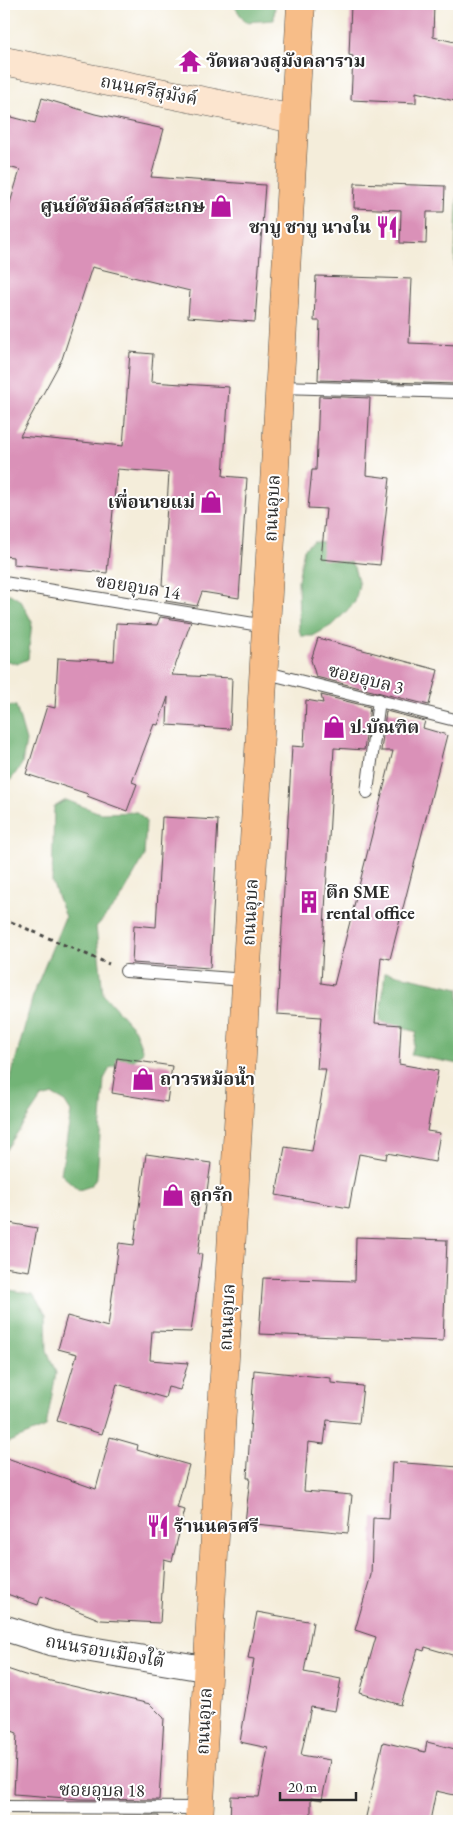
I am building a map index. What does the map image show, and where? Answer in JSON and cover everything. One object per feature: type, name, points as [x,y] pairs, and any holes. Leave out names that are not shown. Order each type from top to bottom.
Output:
[{"type":"main road","name":"ถนนอุบล","points":[[199,1815],[301,4]]},
{"type":"street","name":"ถนนศรีสุมังค์","points":[[4,61],[294,119]]},
{"type":"street","name":"ถนนรอบเมืองใต้","points":[[4,1628],[52,1643],[207,1669]]},
{"type":"lane","points":[[279,387],[459,392]]},
{"type":"lane","name":"ซอยอุบล 14","points":[[4,583],[266,626]]},
{"type":"lane","name":"ซอยอุบล 3","points":[[263,672],[459,721]]},
{"type":"lane","points":[[366,792],[379,700]]},
{"type":"lane","points":[[126,971],[246,980]]},
{"type":"lane","name":"ซอยอุบล 18","points":[[4,1807],[199,1815]]},
{"type":"path","points":[[4,919],[126,971]]},
{"type":"green space","points":[[233,4],[275,4],[274,20],[245,22]]},
{"type":"green space","points":[[459,158],[459,282],[454,281]]},
{"type":"green space","points":[[313,541],[325,542],[336,547],[354,567],[359,584],[355,602],[334,624],[313,636],[301,636],[299,629],[298,580],[304,549]]},
{"type":"green space","points":[[4,594],[10,594],[21,601],[32,622],[28,659],[17,664],[4,660]]},
{"type":"green space","points":[[4,705],[16,706],[26,741],[22,764],[8,784],[4,784]]},
{"type":"green space","points":[[66,800],[100,813],[137,812],[146,821],[144,857],[120,900],[96,927],[103,994],[135,1030],[143,1052],[133,1061],[110,1068],[104,1079],[97,1176],[91,1186],[79,1190],[61,1174],[71,1112],[64,1101],[53,1095],[41,1098],[4,1150],[4,1095],[11,1077],[34,992],[65,917],[52,882],[54,807]]},
{"type":"green space","points":[[385,972],[459,988],[459,1064],[411,1055],[417,1032],[380,1021]]},
{"type":"green space","points":[[4,1289],[33,1294],[46,1314],[47,1350],[56,1373],[46,1427],[4,1444]]},
{"type":"building","points":[[351,4],[434,4],[433,37],[459,43],[459,102],[416,92],[416,103],[351,100],[353,56],[349,55]]},
{"type":"building","points":[[42,98],[95,114],[164,129],[151,177],[265,185],[255,322],[188,317],[190,291],[92,267],[62,359],[20,436],[123,446],[130,352],[153,354],[151,382],[229,387],[223,476],[247,478],[239,598],[202,592],[197,606],[166,601],[171,587],[162,585],[169,473],[117,469],[107,573],[13,564],[13,557],[4,556],[4,223],[20,170],[4,166],[4,115],[35,123]]},
{"type":"building","points":[[355,183],[445,186],[444,212],[427,212],[426,244],[400,243],[401,210],[354,208]]},
{"type":"building","points":[[316,276],[412,279],[409,343],[459,345],[457,384],[318,380],[320,321],[314,321]]},
{"type":"building","points":[[319,396],[370,398],[366,475],[390,478],[380,565],[321,559],[326,509],[308,508],[312,470],[316,470]]},
{"type":"building","points":[[160,617],[191,622],[172,675],[232,678],[230,729],[167,725],[168,697],[158,725],[154,724],[132,782],[137,784],[127,811],[87,796],[88,794],[26,774],[47,706],[55,708],[58,658],[114,661],[116,623],[157,625]]},
{"type":"building","points":[[318,638],[438,670],[429,705],[316,677],[311,660]]},
{"type":"building","points":[[321,695],[370,707],[364,750],[334,748],[321,983],[334,985],[393,751],[381,751],[386,711],[425,721],[423,728],[447,735],[390,959],[381,957],[375,1023],[401,1025],[399,1064],[438,1071],[427,1131],[440,1133],[435,1162],[387,1153],[386,1159],[359,1154],[349,1208],[276,1195],[285,1147],[312,1151],[326,1069],[317,1069],[321,1017],[277,1014],[292,746],[304,747],[306,700],[323,703]]},
{"type":"building","points":[[162,817],[218,820],[210,968],[132,963],[134,925],[156,927]]},
{"type":"building","points":[[117,1058],[172,1066],[167,1102],[112,1093]]},
{"type":"building","points":[[146,1154],[211,1163],[198,1254],[202,1254],[191,1332],[152,1331],[150,1360],[188,1363],[180,1390],[168,1387],[165,1398],[117,1384],[102,1434],[57,1421],[77,1354],[58,1349],[67,1316],[108,1327],[119,1243],[134,1245]]},
{"type":"building","points":[[4,1222],[37,1228],[29,1271],[4,1267]]},
{"type":"building","points":[[356,1237],[447,1240],[443,1341],[259,1334],[263,1278],[355,1281]]},
{"type":"building","points":[[254,1370],[331,1378],[331,1383],[363,1386],[359,1423],[327,1420],[324,1444],[308,1442],[304,1491],[352,1495],[348,1533],[245,1523],[250,1478],[247,1478]]},
{"type":"building","points":[[110,1437],[138,1445],[137,1450],[189,1465],[177,1508],[185,1510],[172,1561],[164,1559],[160,1623],[101,1620],[41,1596],[38,1605],[4,1593],[4,1457],[96,1489]]},
{"type":"building","points":[[392,1462],[459,1467],[457,1585],[459,1585],[459,1657],[425,1647],[424,1651],[418,1649],[401,1705],[360,1693],[376,1637],[355,1630],[371,1575],[373,1518],[389,1519]]},
{"type":"building","points":[[257,1612],[313,1622],[304,1672],[341,1679],[335,1711],[311,1707],[301,1755],[330,1760],[322,1800],[311,1798],[311,1821],[230,1821],[231,1796],[259,1797],[268,1748],[240,1742],[254,1659],[248,1658]]},
{"type":"building","points":[[4,1668],[25,1675],[150,1704],[164,1718],[159,1800],[79,1799],[14,1794],[17,1733],[4,1728]]},
{"type":"building","points":[[383,1742],[425,1752],[427,1742],[459,1750],[459,1796],[436,1791],[430,1821],[365,1821]]},
{"type":"building","points":[[122,1816],[159,1816],[158,1821],[121,1821]]},
{"type":"place","name":"วัดหลวงสุมังคลาราม","points":[[190,61]]},
{"type":"place","name":"ศูนย์ดัชมิลล์ศรีสะเกษ","points":[[221,206]]},
{"type":"place","name":"ชาบู ชาบู นางใน","points":[[387,227]]},
{"type":"place","name":"เพื่อนายแม่","points":[[211,502]]},
{"type":"place","name":"ป.บัณฑิต","points":[[334,727]]},
{"type":"place","name":"ตึก SME rental office","points":[[309,902]]},
{"type":"place","name":"ถาวรหม้อน้ำ","points":[[143,1079]]},
{"type":"place","name":"ลูกรัก","points":[[173,1195]]},
{"type":"place","name":"ร้านนครศรี","points":[[158,1526]]}]
